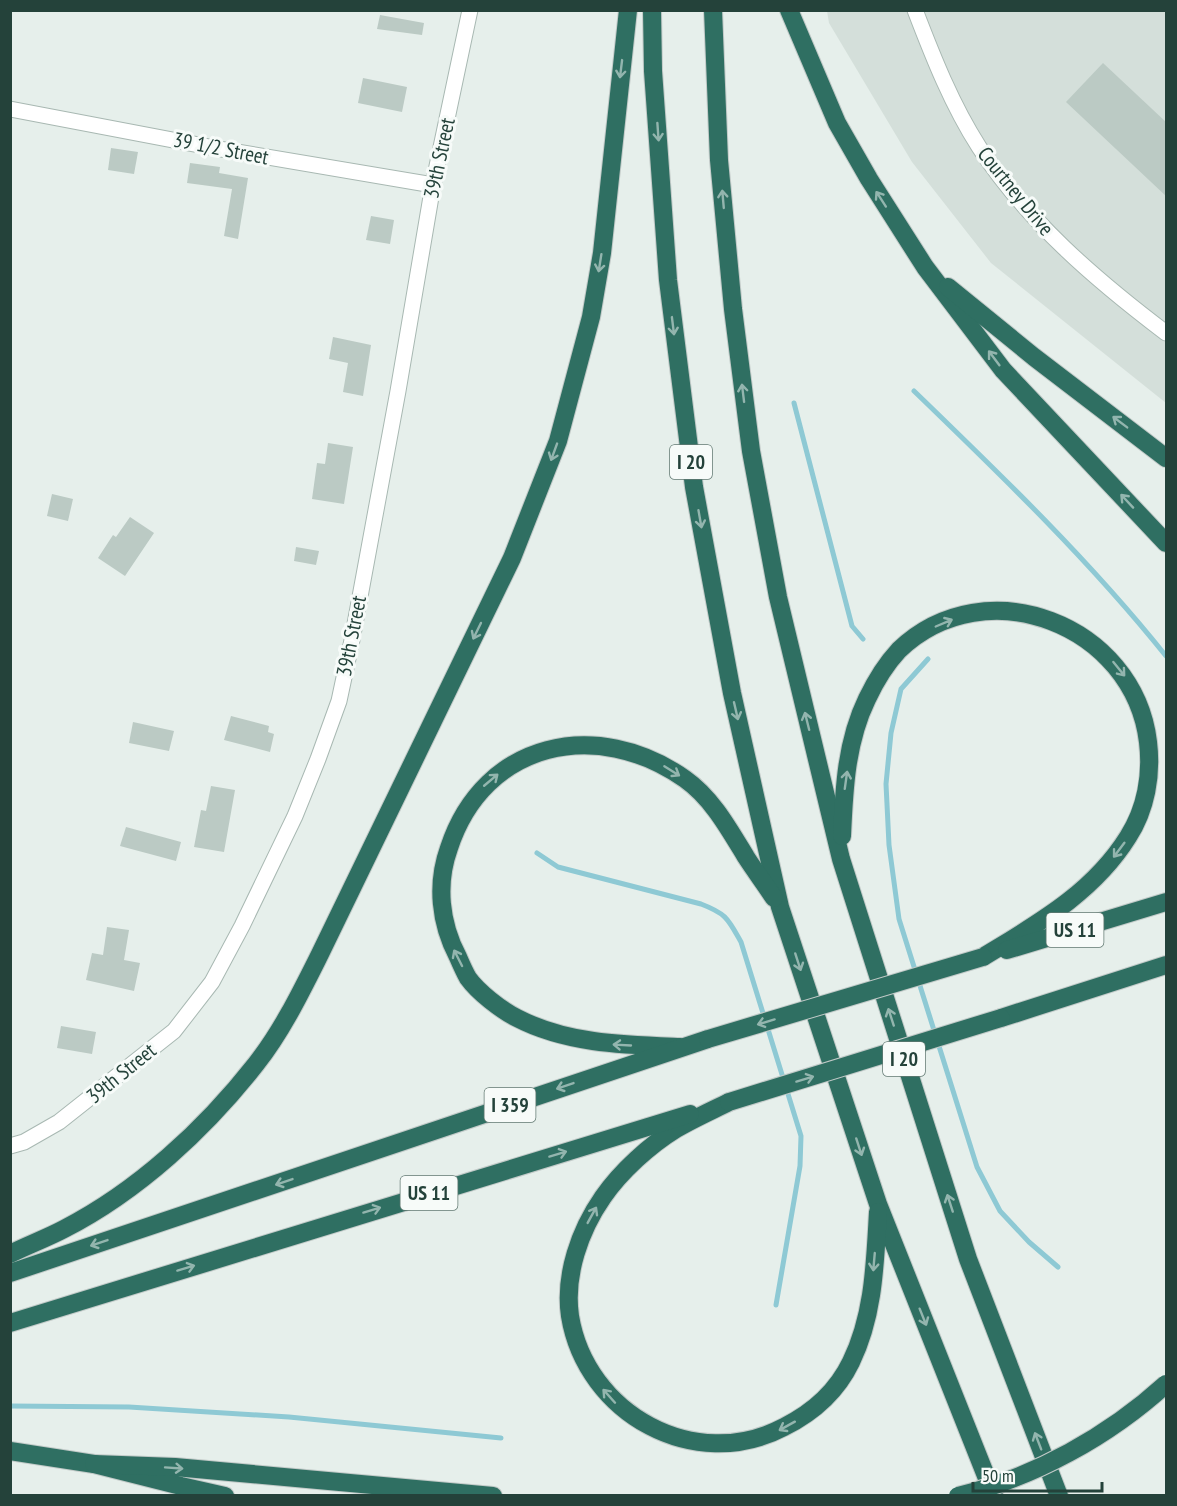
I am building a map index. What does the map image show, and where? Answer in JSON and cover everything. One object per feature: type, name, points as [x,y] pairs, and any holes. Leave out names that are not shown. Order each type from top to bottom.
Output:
[{"type":"highway","points":[[10,1254],[66,1228],[121,1194],[169,1156],[215,1111],[269,1046],[292,1010],[326,944],[512,558],[558,441],[591,317],[602,253],[628,10]]},
{"type":"highway","name":"I 20","points":[[652,10],[653,71],[668,280],[694,487],[732,693],[780,907],[878,1204],[994,1496]]},
{"type":"highway","name":"I 20","points":[[713,10],[720,171],[733,309],[751,451],[777,597],[841,859],[968,1259],[1059,1496]]},
{"type":"highway","points":[[789,10],[837,123],[868,179],[925,267],[1003,370],[1167,543]]},
{"type":"highway","points":[[925,267],[1034,357],[1167,458]]},
{"type":"highway","points":[[841,859],[844,792],[849,755],[866,700],[880,674],[899,650],[939,624],[983,612],[1012,612],[1040,617],[1067,626],[1091,642],[1124,674],[1142,713],[1149,744],[1150,776],[1139,817],[1117,853],[1073,899],[1040,923],[982,957]]},
{"type":"highway","points":[[680,1047],[605,1044],[537,1027],[499,1007],[469,979],[449,941],[441,899],[445,857],[461,818],[472,800],[486,784],[520,760],[551,749],[590,745],[618,748],[644,755],[687,781],[707,801],[726,823],[780,907]]},
{"type":"highway","name":"US 11","points":[[982,957],[1167,902]]},
{"type":"highway","name":"I 359","points":[[10,1273],[680,1047],[982,957]]},
{"type":"highway","name":"US 11","points":[[10,1323],[1167,965]]},
{"type":"highway","points":[[729,1102],[676,1130],[631,1166],[604,1195],[593,1213],[575,1254],[570,1315],[575,1335],[587,1364],[603,1389],[617,1405],[634,1418],[671,1437],[714,1444],[735,1443],[774,1432],[810,1411],[839,1381],[850,1363],[865,1323],[871,1294],[878,1204]]},
{"type":"highway","points":[[958,1496],[1021,1475],[1082,1445],[1122,1420],[1167,1384]]},
{"type":"highway","points":[[10,1451],[94,1464],[225,1496]]},
{"type":"highway","points":[[94,1464],[175,1467],[493,1496]]},
{"type":"street","name":"39th Street","points":[[10,1146],[24,1142],[59,1122],[174,1030],[212,982],[270,871],[295,816],[339,700],[398,391],[433,185],[470,10]]},
{"type":"street","name":"Courtney Drive","points":[[915,10],[948,92],[979,147],[1016,197],[1106,286],[1167,333]]},
{"type":"street","name":"39 1/2 Street","points":[[10,109],[220,149],[433,185]]},
{"type":"shaded area","points":[[827,11],[1166,11],[1166,403],[991,263],[912,162],[829,23]]},
{"type":"building","points":[[380,15],[424,23],[422,35],[377,29]]},
{"type":"building","points":[[1103,63],[1167,123],[1167,197],[1066,102]]},
{"type":"building","points":[[363,78],[407,87],[402,112],[358,103]]},
{"type":"building","points":[[111,148],[138,152],[134,174],[108,170]]},
{"type":"building","points":[[190,163],[220,167],[219,173],[248,178],[238,239],[224,236],[232,189],[187,183]]},
{"type":"building","points":[[371,216],[394,220],[390,244],[366,240]]},
{"type":"building","points":[[333,337],[371,345],[363,396],[343,392],[348,363],[329,359]]},
{"type":"building","points":[[328,443],[353,447],[344,504],[312,499],[317,463],[325,464]]},
{"type":"building","points":[[52,494],[73,499],[68,521],[47,516]]},
{"type":"building","points":[[130,517],[154,533],[125,576],[98,558],[113,535],[116,537]]},
{"type":"building","points":[[296,547],[319,551],[316,565],[294,561]]},
{"type":"building","points":[[231,716],[269,726],[268,732],[274,734],[270,752],[224,740]]},
{"type":"building","points":[[133,722],[174,731],[169,751],[129,743]]},
{"type":"building","points":[[211,786],[235,790],[224,852],[194,847],[201,810],[206,811]]},
{"type":"building","points":[[126,827],[181,842],[176,861],[120,846]]},
{"type":"building","points":[[107,927],[129,930],[124,960],[140,963],[134,991],[86,980],[92,953],[103,955]]},
{"type":"building","points":[[61,1026],[96,1032],[92,1054],[57,1048]]},
{"type":"waterway","points":[[914,391],[1076,553],[1166,656]]},
{"type":"waterway","points":[[794,403],[852,626],[863,639]]},
{"type":"waterway","points":[[928,659],[901,689],[891,733],[886,784],[889,845],[899,919],[977,1167],[1000,1211],[1029,1242],[1058,1267]]},
{"type":"waterway","points":[[537,853],[558,867],[701,904],[722,914],[741,942],[801,1136],[800,1166],[776,1305]]},
{"type":"waterway","points":[[10,1406],[129,1407],[289,1417],[501,1438]]}]
